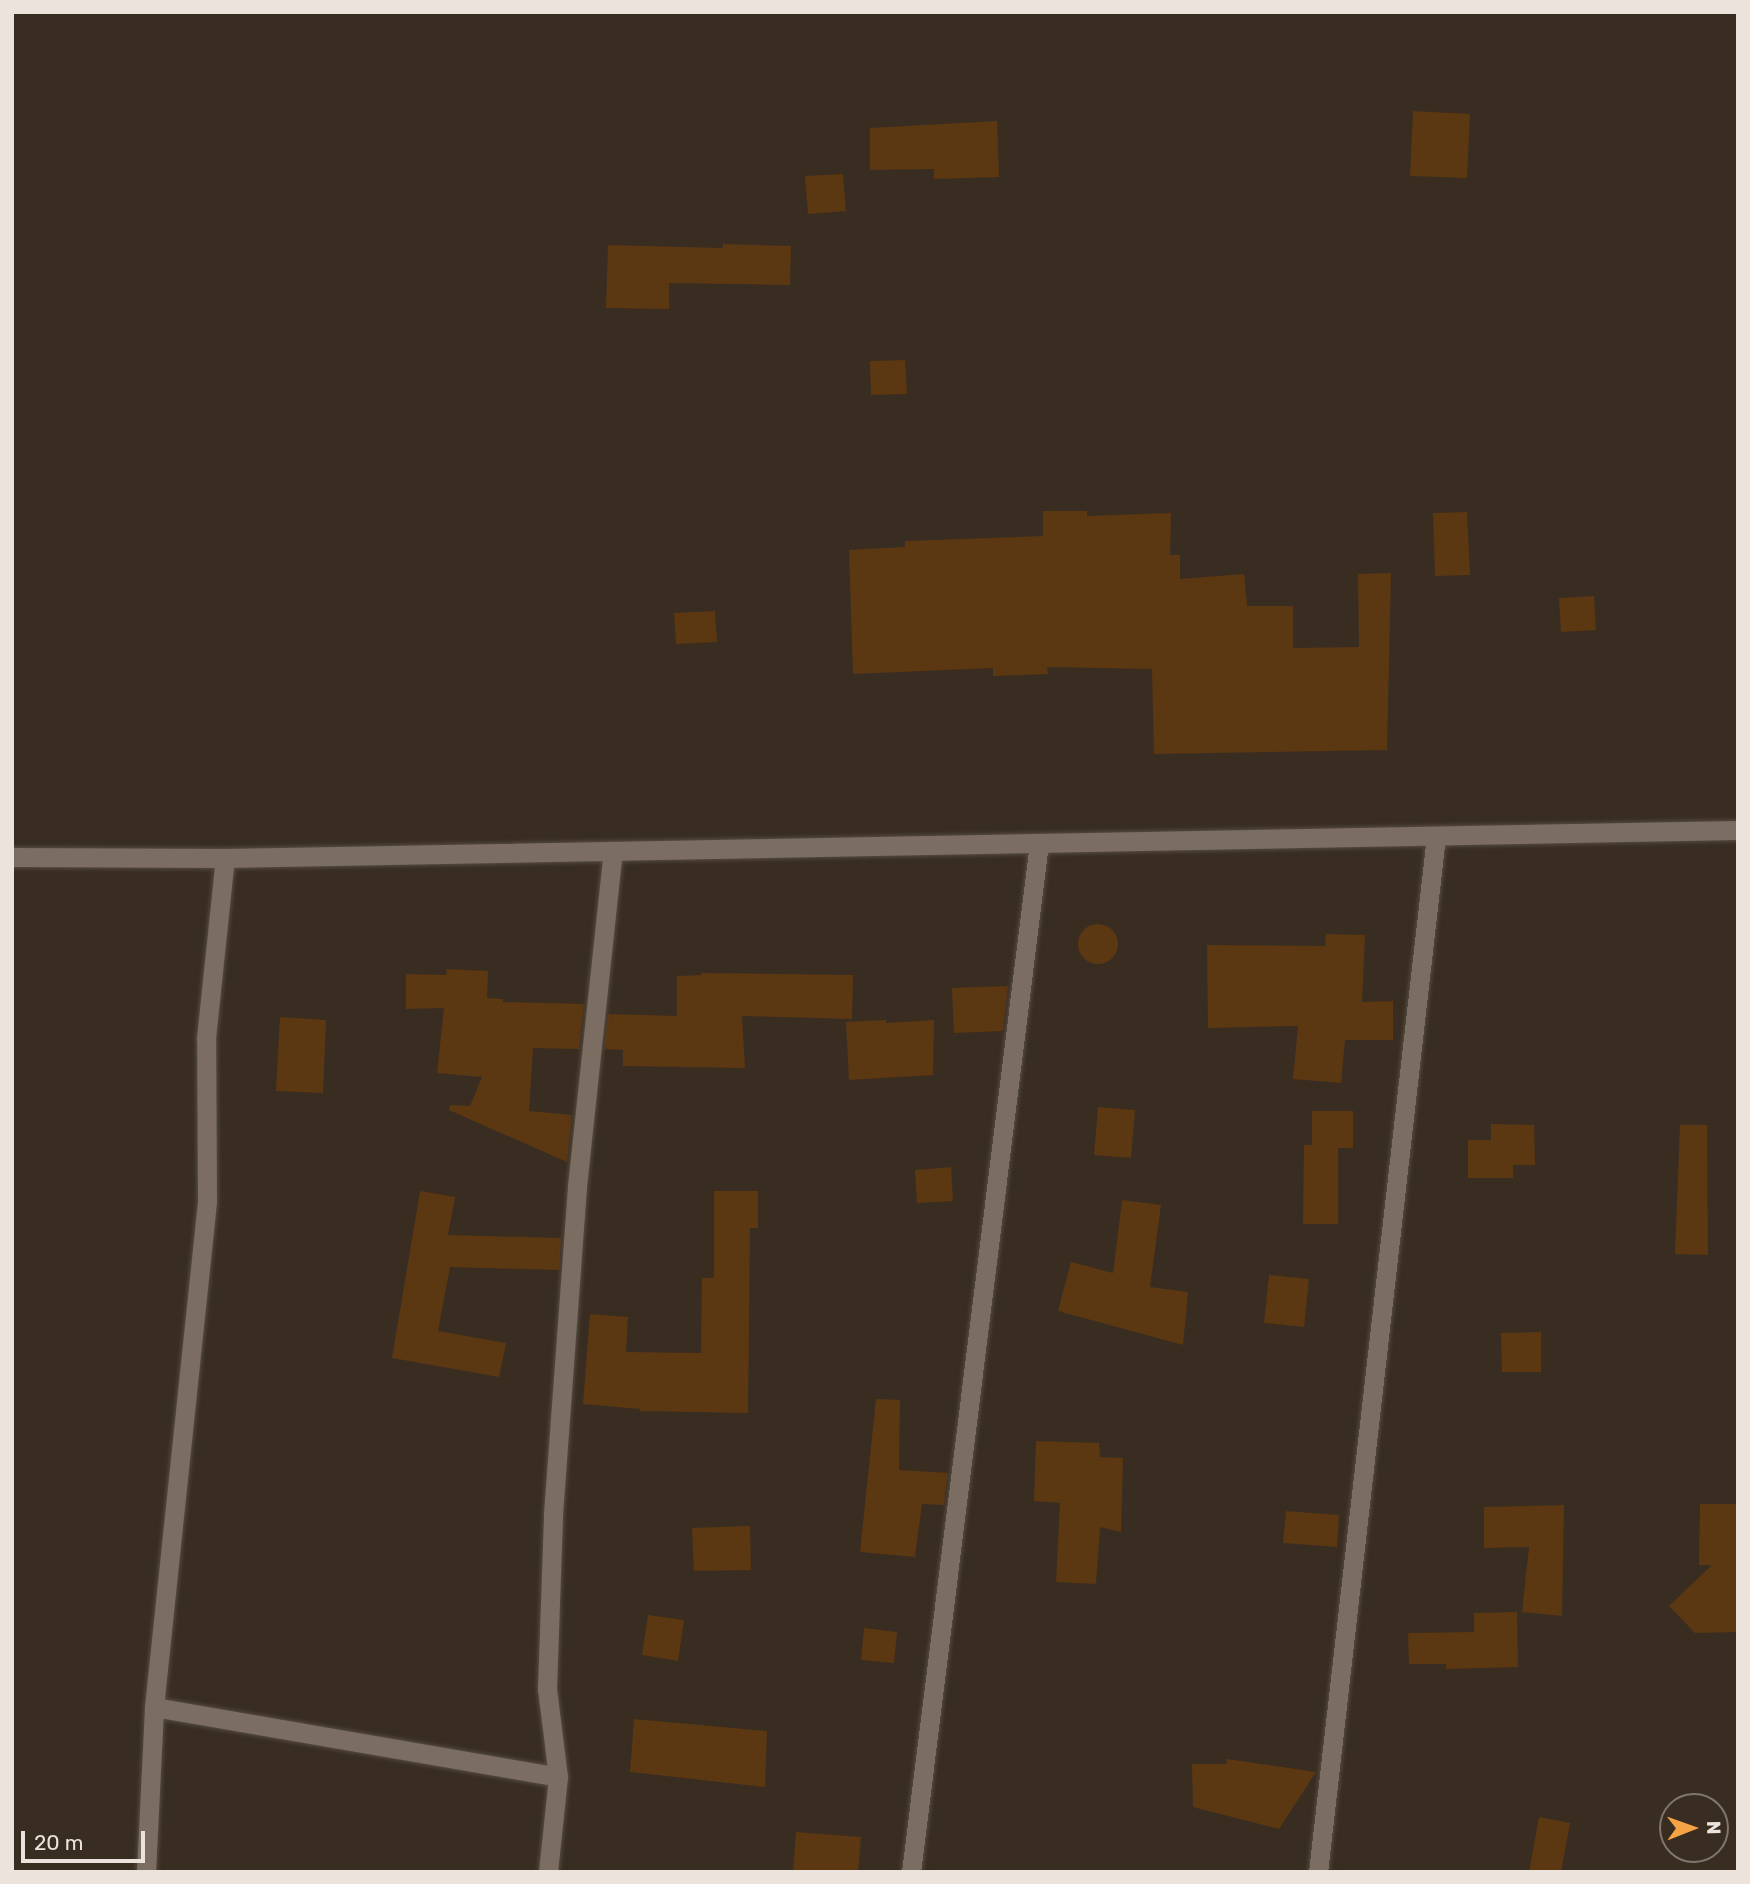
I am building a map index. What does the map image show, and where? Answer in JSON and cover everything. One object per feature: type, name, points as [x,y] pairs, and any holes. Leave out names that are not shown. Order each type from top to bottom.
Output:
[{"type":"street","points":[[13,855],[225,858],[1738,830]]},
{"type":"street","points":[[1318,1872],[1436,836]]},
{"type":"street","points":[[911,1872],[1039,843]]},
{"type":"street","points":[[548,1872],[558,1777],[547,1689],[552,1514],[577,1186],[613,851]]},
{"type":"street","points":[[146,1872],[154,1707],[207,1202],[206,1038],[225,858]]},
{"type":"street","points":[[154,1707],[558,1777]]},
{"type":"building","points":[[1413,111],[1470,114],[1467,178],[1410,176]]},
{"type":"building","points":[[997,121],[999,177],[934,179],[934,169],[870,170],[870,128]]},
{"type":"building","points":[[843,174],[846,211],[808,214],[805,176]]},
{"type":"building","points":[[723,244],[791,246],[790,285],[669,283],[669,309],[606,308],[608,245],[723,248]]},
{"type":"building","points":[[905,360],[907,394],[871,395],[870,361]]},
{"type":"building","points":[[1043,511],[1087,511],[1087,516],[1171,513],[1170,555],[1180,555],[1180,579],[1244,574],[1247,606],[1293,606],[1293,648],[1359,647],[1358,574],[1391,573],[1387,750],[1154,754],[1152,669],[1047,667],[1048,674],[993,676],[993,668],[853,674],[849,550],[905,547],[905,541],[1043,536]]},
{"type":"building","points":[[1467,512],[1470,575],[1435,576],[1433,513]]},
{"type":"building","points":[[1594,596],[1596,630],[1561,632],[1559,598]]},
{"type":"building","points":[[715,611],[717,642],[676,644],[674,613]]},
{"type":"building","points":[[1098,924],[1106,925],[1112,930],[1117,936],[1117,952],[1112,958],[1106,963],[1098,964],[1090,963],[1084,958],[1079,952],[1078,944],[1079,936],[1084,930],[1090,925]]},
{"type":"building","points":[[1326,934],[1365,935],[1362,1002],[1393,1001],[1393,1040],[1345,1040],[1341,1083],[1293,1079],[1298,1026],[1208,1028],[1207,945],[1325,946]]},
{"type":"building","points":[[447,969],[488,971],[487,998],[503,999],[503,1002],[584,1004],[579,1049],[533,1048],[529,1111],[572,1115],[567,1162],[449,1110],[450,1105],[470,1106],[482,1077],[437,1073],[444,1008],[406,1009],[406,974],[446,975]]},
{"type":"building","points":[[702,973],[853,975],[852,1019],[742,1016],[745,1068],[623,1066],[623,1050],[604,1049],[608,1014],[677,1016],[677,976]]},
{"type":"building","points":[[1008,986],[1003,1031],[954,1033],[952,988]]},
{"type":"building","points":[[280,1017],[326,1020],[323,1093],[276,1091]]},
{"type":"building","points":[[886,1020],[886,1023],[934,1020],[933,1075],[849,1080],[846,1022]]},
{"type":"building","points":[[1098,1107],[1135,1110],[1131,1158],[1094,1155]]},
{"type":"building","points":[[1312,1111],[1353,1111],[1353,1148],[1338,1148],[1338,1224],[1303,1224],[1304,1145],[1312,1145]]},
{"type":"building","points":[[1491,1124],[1534,1125],[1535,1165],[1513,1165],[1513,1178],[1468,1178],[1468,1140],[1491,1140]]},
{"type":"building","points":[[1680,1125],[1707,1125],[1708,1255],[1675,1254]]},
{"type":"building","points":[[951,1167],[953,1201],[917,1203],[915,1170]]},
{"type":"building","points":[[420,1191],[455,1197],[448,1235],[561,1238],[559,1270],[450,1267],[438,1331],[506,1343],[499,1377],[392,1358]]},
{"type":"building","points":[[714,1191],[758,1191],[758,1228],[750,1228],[748,1413],[640,1411],[583,1404],[590,1314],[628,1317],[626,1352],[701,1353],[702,1278],[714,1278]]},
{"type":"building","points":[[1122,1200],[1161,1205],[1150,1287],[1188,1292],[1183,1345],[1058,1311],[1071,1262],[1113,1273]]},
{"type":"building","points":[[1269,1275],[1309,1279],[1304,1327],[1264,1323]]},
{"type":"building","points":[[1541,1332],[1541,1372],[1502,1372],[1501,1333]]},
{"type":"building","points":[[876,1399],[900,1400],[899,1470],[948,1473],[944,1505],[922,1504],[915,1557],[860,1552]]},
{"type":"building","points":[[1036,1441],[1099,1443],[1100,1457],[1123,1458],[1121,1532],[1100,1527],[1096,1584],[1056,1582],[1060,1503],[1034,1501]]},
{"type":"building","points":[[1700,1504],[1738,1504],[1738,1632],[1695,1633],[1669,1606],[1712,1565],[1699,1565]]},
{"type":"building","points":[[1564,1505],[1562,1616],[1522,1612],[1529,1547],[1484,1548],[1484,1507]]},
{"type":"building","points":[[1286,1511],[1339,1515],[1337,1547],[1283,1543]]},
{"type":"building","points":[[750,1526],[751,1570],[694,1571],[692,1528]]},
{"type":"building","points":[[1517,1612],[1518,1667],[1446,1669],[1446,1664],[1409,1664],[1408,1633],[1474,1632],[1474,1613]]},
{"type":"building","points":[[648,1615],[684,1620],[678,1661],[642,1655]]},
{"type":"building","points":[[864,1628],[897,1632],[894,1663],[861,1660]]},
{"type":"building","points":[[634,1719],[767,1731],[765,1787],[630,1772]]},
{"type":"building","points":[[1227,1759],[1316,1772],[1279,1829],[1193,1807],[1192,1764],[1226,1764]]},
{"type":"building","points":[[1539,1817],[1570,1823],[1561,1872],[1529,1872]]},
{"type":"building","points":[[796,1832],[861,1837],[858,1872],[793,1872]]}]
